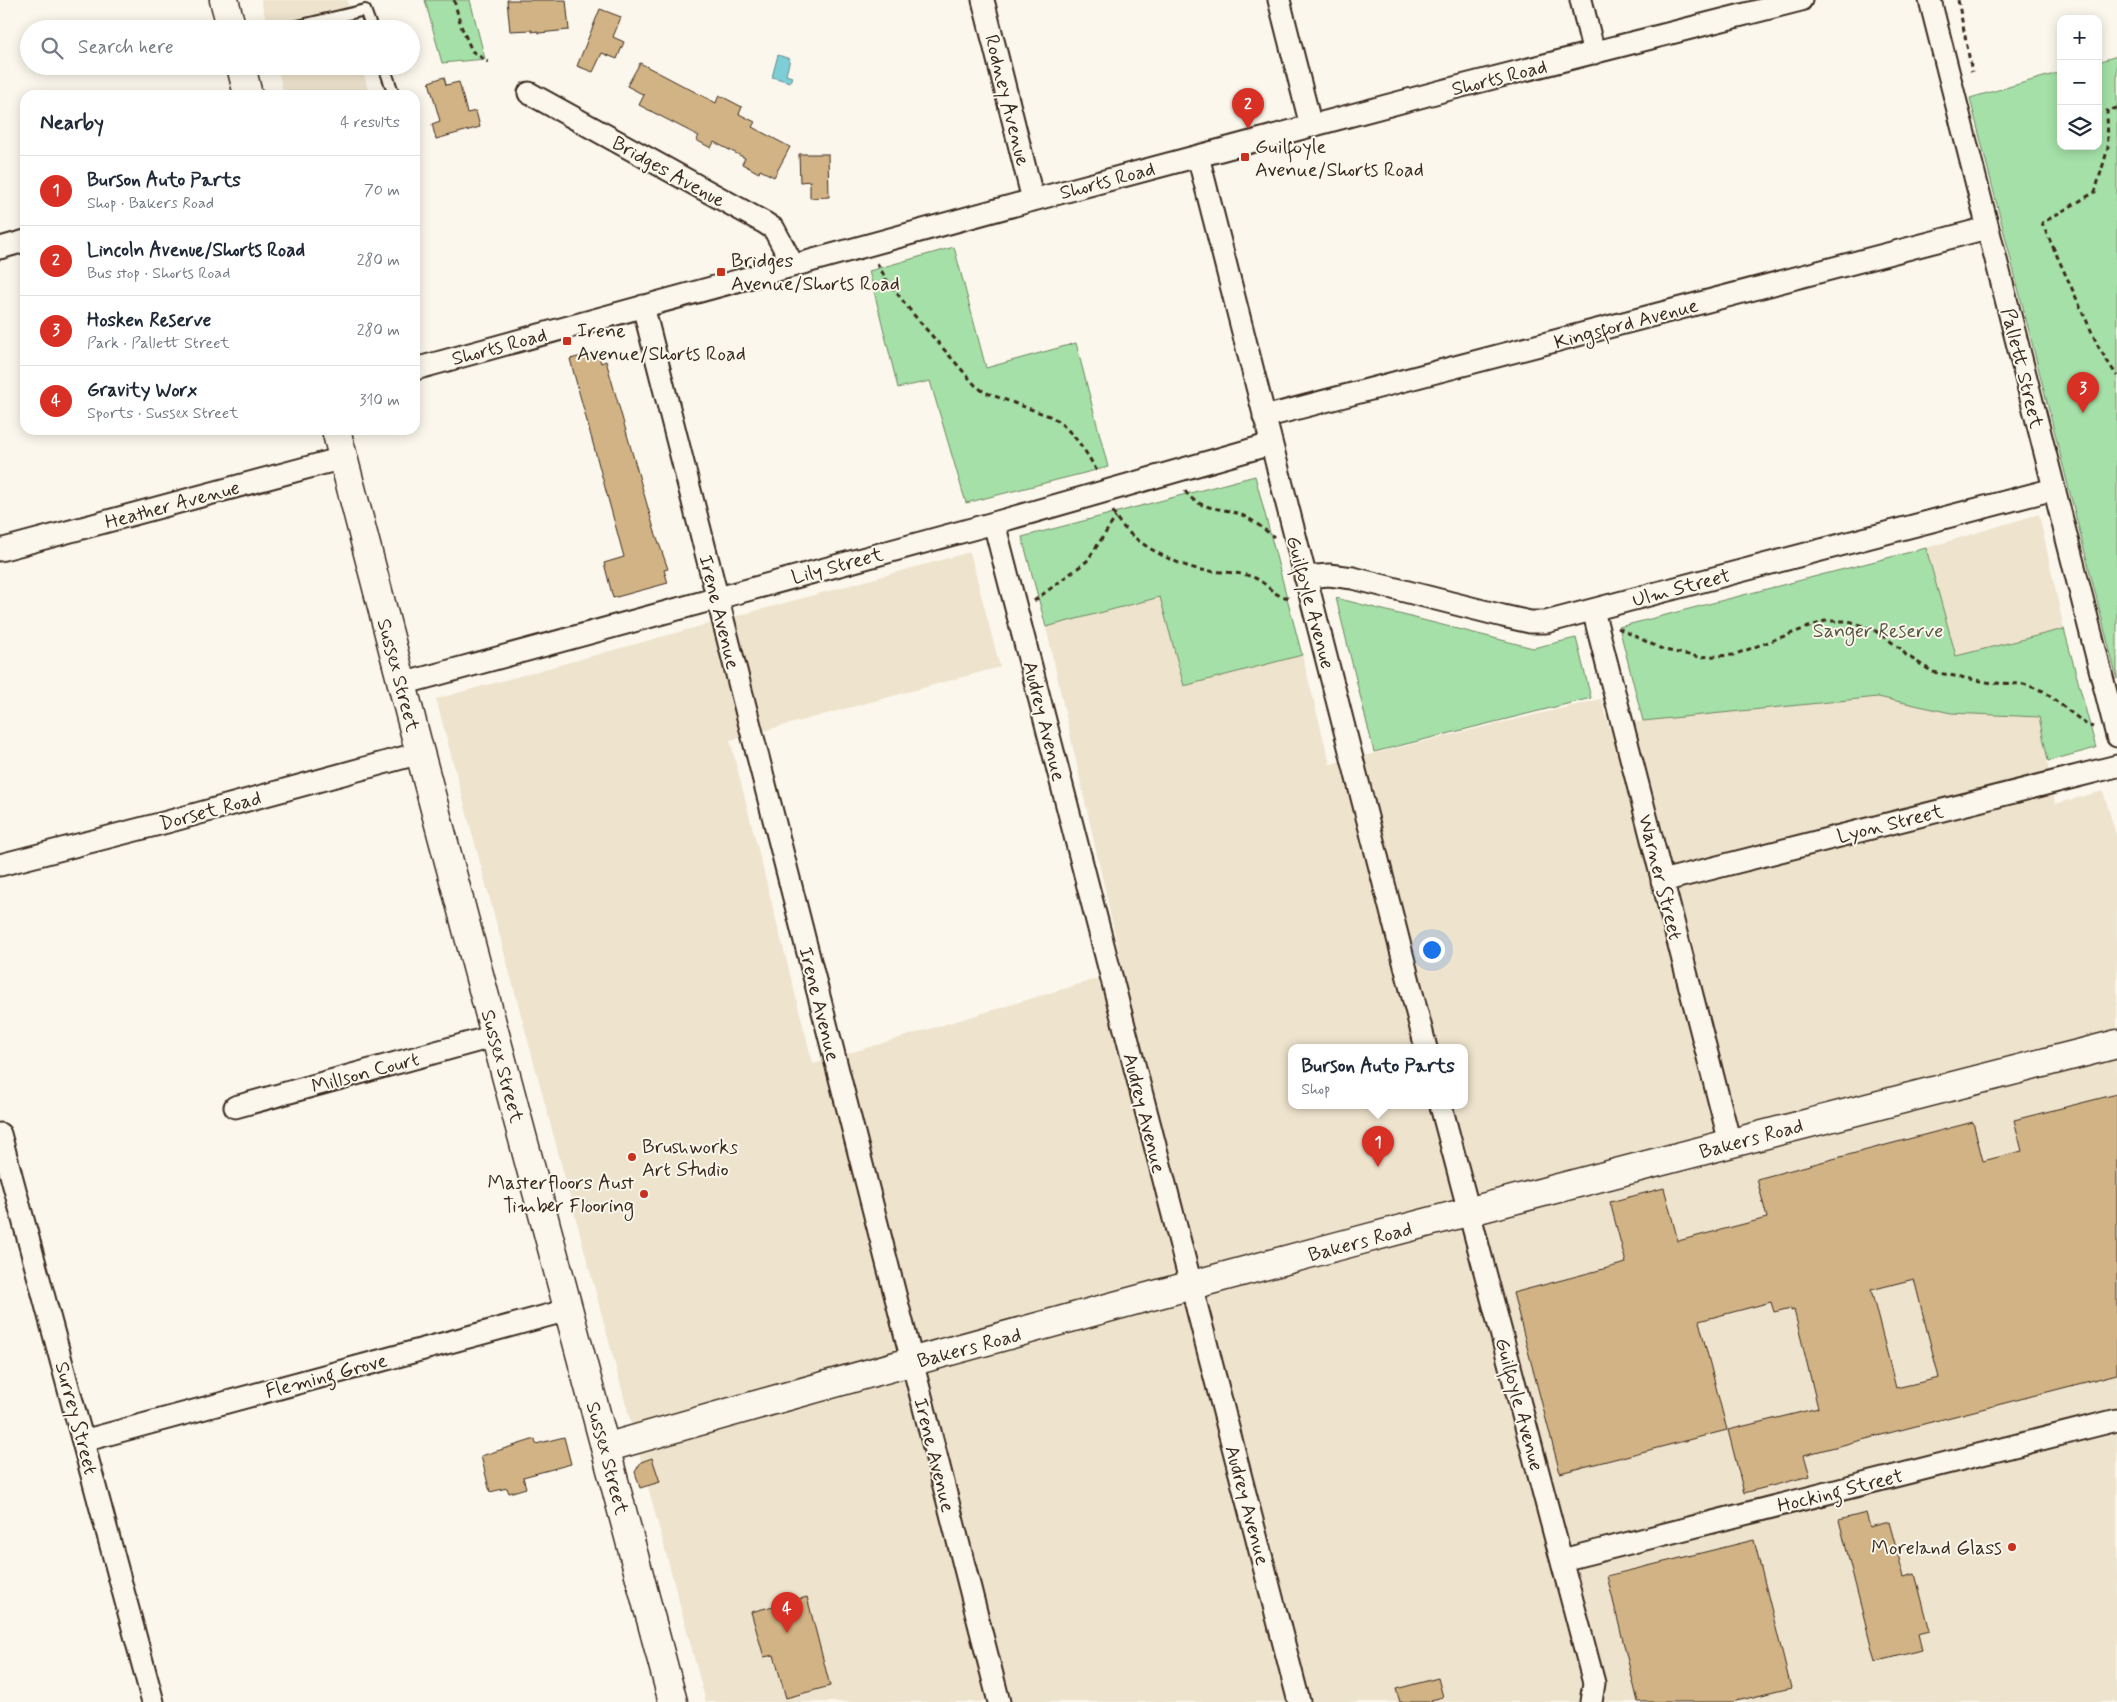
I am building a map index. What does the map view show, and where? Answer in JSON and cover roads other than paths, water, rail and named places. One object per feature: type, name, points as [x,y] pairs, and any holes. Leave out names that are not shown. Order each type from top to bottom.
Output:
[{"type":"street","points":[[224,0],[230,20]]},
{"type":"street","name":"Rodney Avenue","points":[[983,0],[1033,200]]},
{"type":"street","points":[[1280,0],[1311,126]]},
{"type":"street","points":[[1581,0],[1594,53]]},
{"type":"street","name":"Shorts Road","points":[[420,368],[1198,156],[1801,0]]},
{"type":"street","name":"Pallett Street","points":[[1930,0],[2117,736]]},
{"type":"street","points":[[243,75],[247,90]]},
{"type":"street","name":"Bridges Avenue","points":[[529,93],[765,223],[774,229],[793,265]]},
{"type":"street","name":"Guilfoyle Avenue","points":[[1198,156],[1425,1044]]},
{"type":"street","name":"Kingsford Avenue","points":[[1264,417],[1987,228]]},
{"type":"street","points":[[0,248],[20,242]]},
{"type":"street","name":"Irene Avenue","points":[[644,306],[999,1702]]},
{"type":"street","name":"Sussex Street","points":[[337,435],[673,1702]]},
{"type":"street","name":"Lily Street","points":[[402,684],[994,523],[1271,444]]},
{"type":"street","name":"Heather Avenue","points":[[0,550],[343,458]]},
{"type":"street","name":"Ulm Street","points":[[1307,586],[1329,575],[1353,578],[1530,622],[1596,620],[2054,489]]},
{"type":"street","name":"Audrey Avenue","points":[[994,523],[1299,1702]]},
{"type":"street","name":"Warner Street","points":[[1596,620],[1730,1143]]},
{"type":"street","name":"Dorset Road","points":[[0,865],[420,753]]},
{"type":"street","name":"Lyon Street","points":[[1662,881],[2117,766]]},
{"type":"street","name":"Millson Court","points":[[235,1107],[495,1036]]},
{"type":"street","name":"Bakers Road","points":[[605,1448],[1190,1286],[1730,1143],[2117,1044]]},
{"type":"street","name":"Guilfoyle Avenue","points":[[1442,1109],[1594,1683],[1591,1702]]},
{"type":"street","name":"Surrey Street","points":[[0,1134],[153,1702]]},
{"type":"street","name":"Fleming Grove","points":[[83,1441],[568,1310]]},
{"type":"street","name":"Hocking Street","points":[[1562,1560],[2117,1420]]},
{"type":"lane","points":[[323,20],[365,10],[369,20]]},
{"type":"lane","points":[[387,75],[392,90]]},
{"type":"water","points":[[778,55],[790,59],[786,75],[792,77],[790,82],[772,77]]},
{"type":"place","name":"Lincoln Avenue/Shorts Road","points":[[1248,129]]},
{"type":"place","name":"Guilfoyle Avenue/Shorts Road","points":[[1245,157]]},
{"type":"place","name":"Bridges Avenue/Shorts Road","points":[[721,272]]},
{"type":"place","name":"Irene Avenue/Shorts Road","points":[[567,341]]},
{"type":"place","name":"Hosken Reserve","points":[[2083,413]]},
{"type":"place","name":"Brushworks Art Studio","points":[[632,1157]]},
{"type":"place","name":"Burson Auto Parts","points":[[1378,1167]]},
{"type":"place","name":"Masterfloors Aust Timber Flooring","points":[[644,1194]]},
{"type":"place","name":"Moreland Glass","points":[[2012,1547]]},
{"type":"place","name":"Gravity Worx","points":[[787,1633]]},
{"type":"park label","name":"Sanger Reserve","points":[[1878,630]]}]
